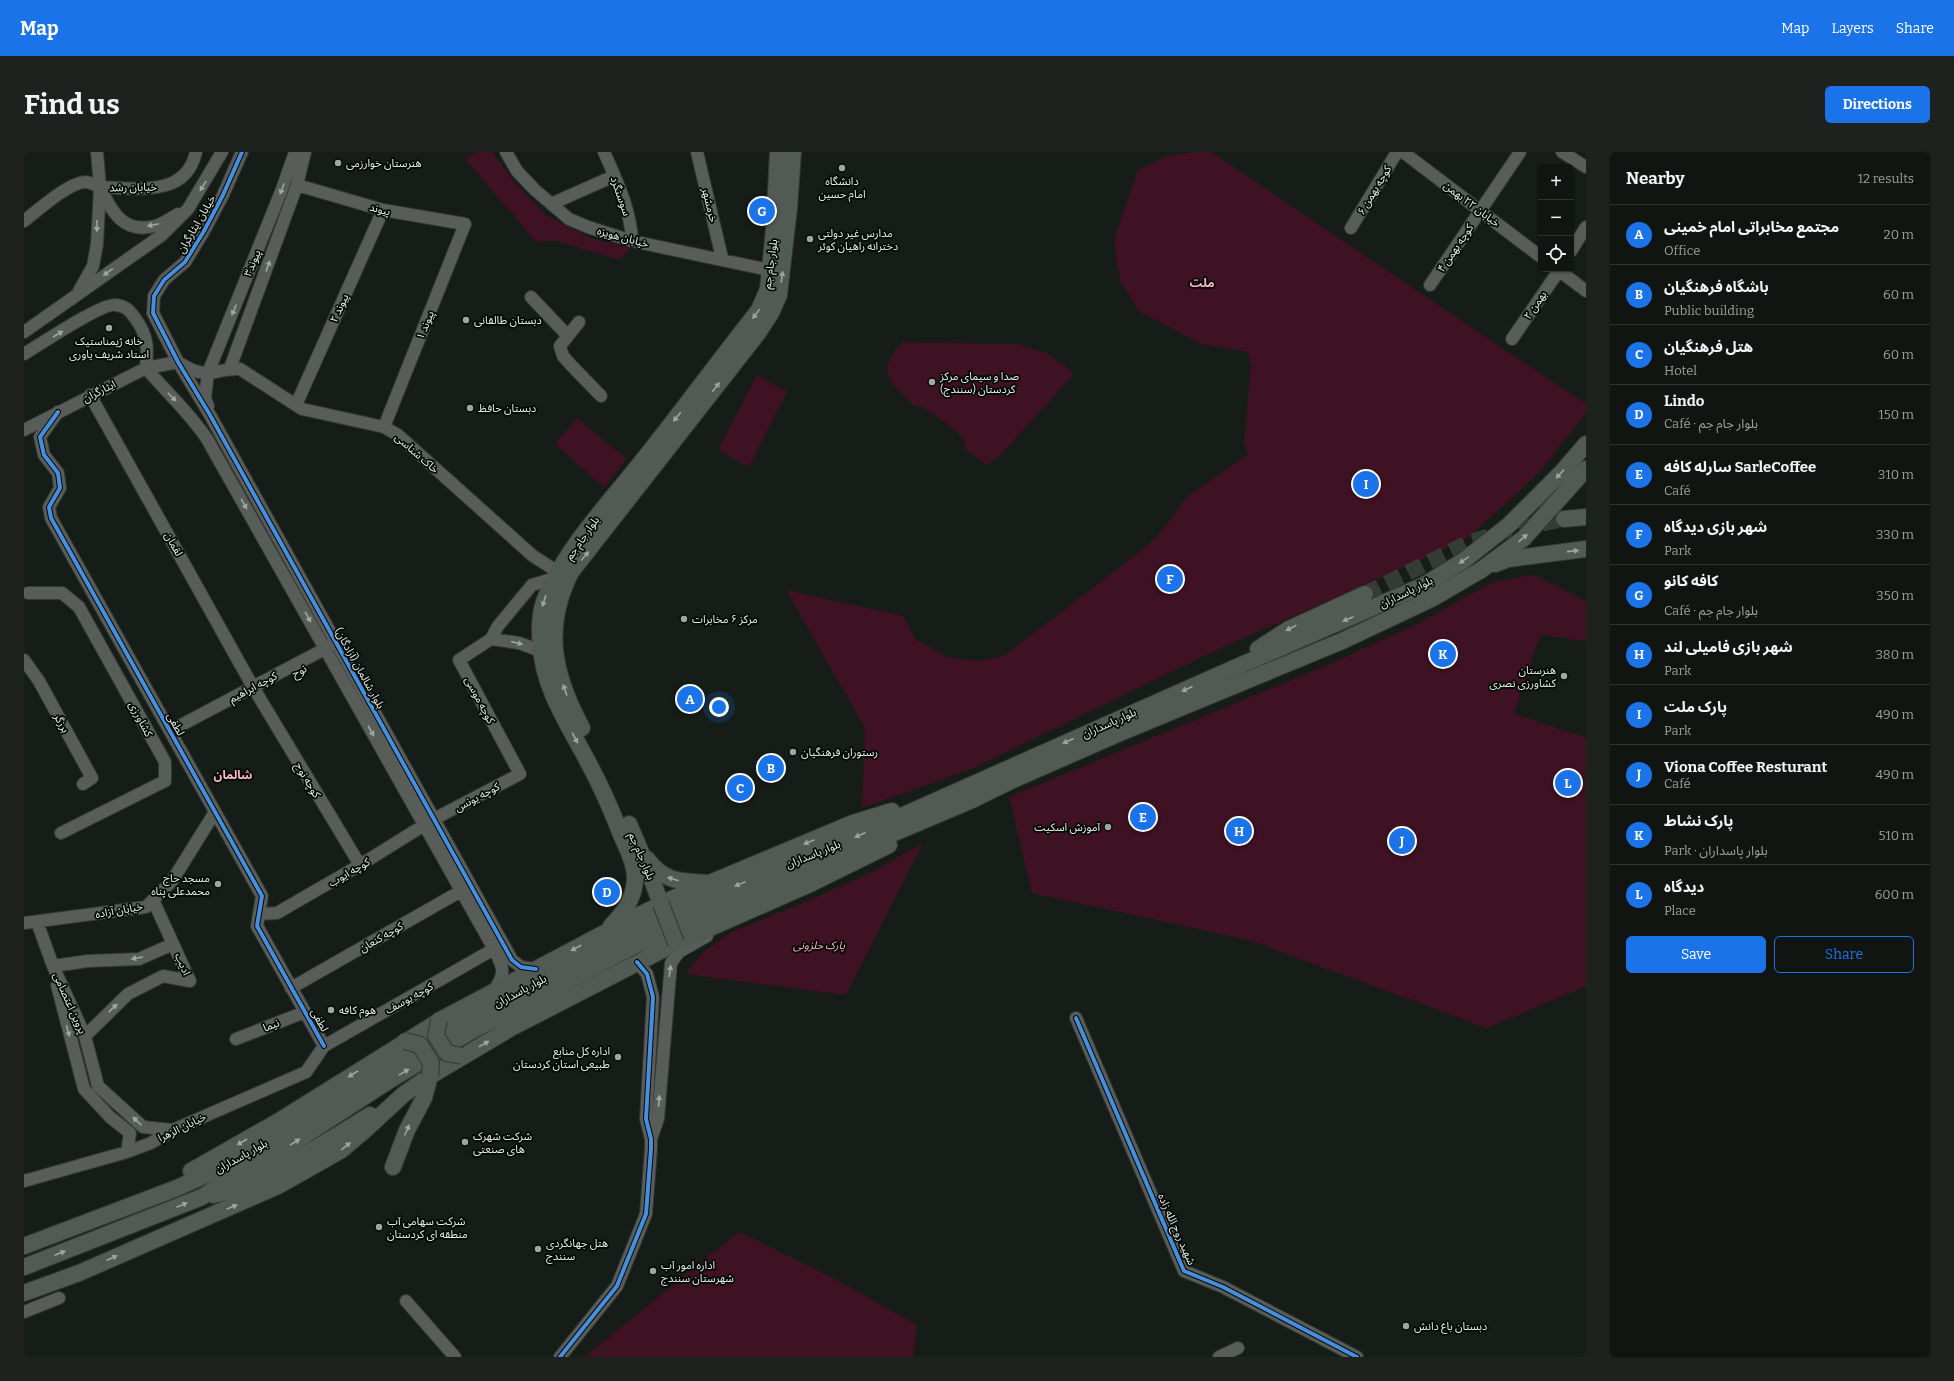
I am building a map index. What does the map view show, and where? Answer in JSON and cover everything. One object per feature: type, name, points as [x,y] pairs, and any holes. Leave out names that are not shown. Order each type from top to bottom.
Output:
[{"type":"main road","name":"بلوار جام جم","points":[[593,939],[607,930],[622,915],[631,899],[635,878],[632,860],[569,714],[554,644],[554,624],[557,606],[563,588],[571,572],[755,337],[771,313],[779,295],[782,274],[793,152]]},
{"type":"main road","name":"بلوار جام جم","points":[[676,943],[638,846],[598,757],[569,714],[552,693],[541,651],[541,610],[547,592],[557,575],[608,502],[646,457],[759,310],[768,289],[774,230],[776,153]]},
{"type":"main road","name":"بلوار پاسداران","points":[[24,1267],[202,1197],[227,1180],[282,1150],[390,1080],[470,1032],[569,979],[695,917],[967,794],[1223,673],[1424,585],[1463,561],[1514,521],[1562,472],[1586,444]]},
{"type":"main road","name":"بلوار پاسداران","points":[[24,1246],[177,1188],[221,1168],[270,1141],[464,1021],[562,968],[732,887],[852,838],[967,794],[1015,779],[1120,733],[1342,641],[1433,598],[1481,570],[1524,538],[1586,469]]},
{"type":"main road","points":[[1564,519],[1586,517]]},
{"type":"main road","points":[[1481,570],[1508,559],[1586,549]]},
{"type":"main road","points":[[1223,673],[1289,629],[1365,594]]},
{"type":"main road","points":[[140,1202],[163,1185],[279,1121],[439,1020],[661,904],[853,823],[967,794]]},
{"type":"main road","points":[[202,1197],[226,1193],[268,1174],[328,1142],[462,1056],[636,962],[731,918],[810,884],[868,856],[967,794]]},
{"type":"main road","points":[[638,846],[663,876],[679,881],[711,883]]},
{"type":"main road","points":[[439,1020],[436,1036],[447,1053],[462,1056]]},
{"type":"main road","points":[[393,1167],[407,1130],[424,1098],[430,1076],[431,1063],[420,1045],[405,1041]]},
{"type":"main road","points":[[24,1293],[79,1273],[278,1186],[340,1151],[404,1094]]},
{"type":"street","points":[[77,294],[93,266],[97,244],[100,187],[96,152]]},
{"type":"street","name":"خیابان رشد","points":[[24,221],[63,192],[79,183],[90,183],[100,187],[158,188],[173,183],[186,174],[194,161],[196,152]]},
{"type":"street","points":[[24,332],[162,236],[188,209],[222,152]]},
{"type":"street","name":"خیابان ایثارگران","points":[[178,362],[153,314],[154,296],[164,280],[185,262],[204,231],[223,195],[242,152]]},
{"type":"street","name":"پیوند۳","points":[[210,415],[205,398],[208,373],[282,189],[295,152]]},
{"type":"street","name":"پیوند۳","points":[[230,368],[297,185],[304,152]]},
{"type":"street","name":"خیابان هویزه","points":[[506,152],[517,171],[550,204],[569,219],[588,227],[632,241],[686,253],[722,258],[769,270]]},
{"type":"street","name":"سوسنگرد","points":[[604,152],[632,227],[632,241]]},
{"type":"street","name":"خرمشهر","points":[[697,152],[722,258]]},
{"type":"street","name":"کوچه بهمن ۶","points":[[1351,228],[1397,152]]},
{"type":"street","name":"خیابان ۲۲ بهمن","points":[[1404,152],[1538,255]]},
{"type":"street","name":"کوچه بهمن ۴","points":[[1430,285],[1520,152]]},
{"type":"street","points":[[1562,152],[1586,167]]},
{"type":"street","points":[[550,204],[614,176]]},
{"type":"street","name":"پیوند","points":[[297,185],[383,210],[465,224]]},
{"type":"street","points":[[100,187],[112,211],[124,223],[139,227],[156,226],[188,209]]},
{"type":"street","name":"پیوند ۲","points":[[296,405],[383,210]]},
{"type":"street","name":"پیوند ۱","points":[[384,427],[465,224]]},
{"type":"street","points":[[1574,246],[1586,227]]},
{"type":"street","name":"بهمن ۲","points":[[1512,339],[1557,272]]},
{"type":"street","points":[[1561,272],[1586,291]]},
{"type":"street","points":[[531,297],[568,336]]},
{"type":"street","points":[[24,354],[100,309],[115,304],[128,308],[139,323],[148,341],[146,368]]},
{"type":"street","points":[[579,322],[560,346],[563,356],[601,396]]},
{"type":"street","points":[[178,362],[194,371],[208,373],[230,368]]},
{"type":"street","name":"ایثارگران","points":[[24,430],[90,395],[146,368],[178,362]]},
{"type":"street","name":"بلوار شالمان (آزادگان)","points":[[178,362],[210,415],[277,537],[333,649],[466,888],[512,960],[521,967],[536,969]]},
{"type":"street","name":"بلوار شالمان (آزادگان)","points":[[146,368],[158,383],[193,418],[207,438],[266,543],[333,649]]},
{"type":"street","name":"خاک شناسی","points":[[230,368],[240,369],[302,409],[384,427],[398,435],[533,556],[557,575]]},
{"type":"street","name":"لقمان","points":[[90,395],[255,690]]},
{"type":"street","name":"لطفی","points":[[58,412],[40,437],[44,455],[58,473],[60,488],[49,507],[51,518],[262,896],[257,926],[324,1046]]},
{"type":"street","points":[[266,543],[277,537]]},
{"type":"street","points":[[541,651],[519,643],[491,639],[498,626],[532,585],[557,575]]},
{"type":"street","name":"کشاورزی","points":[[25,592],[62,593],[79,607],[165,762],[165,781],[60,832]]},
{"type":"street","name":"کوچه موسی","points":[[491,639],[459,660],[520,774]]},
{"type":"street","name":"کوچه ابراهیم","points":[[172,734],[333,649]]},
{"type":"street","name":"برزگر","points":[[24,660],[39,681],[92,778],[83,784]]},
{"type":"street","name":"کوچه نوح","points":[[255,690],[360,865]]},
{"type":"street","name":"کوچه یونس","points":[[429,822],[520,774]]},
{"type":"street","name":"خیابان آزاده","points":[[24,923],[146,907],[172,881],[216,812]]},
{"type":"street","name":"کوچه ایوب","points":[[259,914],[277,913],[360,865],[429,822]]},
{"type":"street","name":"بلوار شالمان (آزادگان)","points":[[466,888],[503,966],[502,977],[494,991]]},
{"type":"street","name":"کوچه کنعان","points":[[291,988],[466,888]]},
{"type":"street","points":[[153,900],[173,944]]},
{"type":"street","points":[[560,1356],[617,1286],[646,1214],[651,1139],[658,1119],[671,963],[679,952],[714,932],[731,918]]},
{"type":"street","points":[[37,922],[54,966]]},
{"type":"street","name":"ادیب","points":[[54,966],[88,961],[139,959],[173,944],[190,981],[163,976],[128,994],[85,1036]]},
{"type":"street","name":"کوچه یوسف","points":[[324,1046],[494,949]]},
{"type":"street","points":[[636,962],[647,974],[653,997],[646,1119],[651,1139]]},
{"type":"street","name":"پروین اعتصامی","points":[[54,966],[85,1036],[98,1086],[143,1127],[173,1130]]},
{"type":"street","name":"پروین اعتصامی","points":[[54,966],[60,1000],[84,1089],[110,1117],[130,1133],[127,1152]]},
{"type":"street","name":"نیما","points":[[236,1039],[305,1012]]},
{"type":"street","name":"شهید روح الله زاده","points":[[1076,1018],[1184,1272],[1223,1287],[1357,1357]]},
{"type":"street","points":[[651,1043],[664,1043]]},
{"type":"street","name":"خیابان الزهرا","points":[[24,1181],[127,1152],[151,1143],[173,1130],[306,1072],[324,1046]]},
{"type":"street","points":[[24,1312],[59,1298]]},
{"type":"street","points":[[406,1301],[455,1357]]},
{"type":"street","points":[[1219,1357],[1238,1348]]},
{"type":"green space","points":[[476,152],[492,152],[517,185],[546,215],[588,237],[631,249],[620,260],[556,241],[536,242],[465,159]]},
{"type":"green space","points":[[1195,152],[1211,152],[1586,404],[1586,413],[1539,473],[1467,539],[1208,654],[974,768],[862,808],[865,728],[786,590],[903,616],[916,639],[946,657],[977,661],[1004,656],[1155,539],[1188,496],[1248,454],[1244,444],[1251,366],[1248,352],[1201,344],[1139,311],[1120,281],[1114,239],[1138,170],[1167,156]]},
{"type":"green space","points":[[903,342],[1017,344],[1049,354],[1074,374],[998,458],[987,465],[966,450],[963,437],[924,407],[915,407],[893,384],[887,370],[894,352]]},
{"type":"green space","points":[[757,375],[787,392],[749,467],[718,450]]},
{"type":"green space","points":[[577,418],[627,459],[604,488],[555,444]]},
{"type":"green space","points":[[1534,575],[1586,601],[1586,641],[1540,635],[1514,714],[1586,738],[1586,986],[1487,1028],[1248,940],[1032,893],[1009,797],[1325,666],[1419,623],[1492,582]]},
{"type":"green space","name":"پارک حلزونی","points":[[923,843],[846,995],[685,974],[704,951],[732,932],[872,872]]},
{"type":"green space","points":[[739,1232],[835,1279],[917,1325],[913,1357],[584,1357]]},
{"type":"tunnel","points":[[1365,594],[1468,543],[1505,531],[1564,519]]},
{"type":"cycle path","points":[[242,152],[223,195],[204,231],[185,262],[164,280],[154,296],[153,313],[178,362],[210,415],[512,960],[521,967],[536,969]]},
{"type":"cycle path","points":[[58,412],[40,437],[44,455],[58,473],[60,488],[49,507],[51,518],[262,896],[257,926],[324,1046]]},
{"type":"cycle path","points":[[560,1357],[617,1286],[646,1214],[651,1149],[651,1139],[646,1119],[653,997],[647,974],[637,962]]},
{"type":"cycle path","points":[[1076,1018],[1184,1271],[1223,1287],[1357,1357]]},
{"type":"place","name":"هنرستان خوارزمی","points":[[338,163]]},
{"type":"place","name":"دانشگاه امام حسین","points":[[842,168]]},
{"type":"place","name":"کافه کانو","points":[[762,211]]},
{"type":"place","name":"مدارس غیر دولتی دخترانه راهیان کوثر","points":[[810,239]]},
{"type":"place","name":"دبستان طالقانی","points":[[466,320]]},
{"type":"place","name":"خانه ژیمناستیک استاد شریف یاوری","points":[[109,328]]},
{"type":"place","name":"صدا و سیمای مرکز کردستان (سنندج)","points":[[932,382]]},
{"type":"place","name":"دبستان حافظ","points":[[470,408]]},
{"type":"place","name":"پارک ملت","points":[[1366,484]]},
{"type":"place","name":"شهر بازی دیدگاه","points":[[1170,579]]},
{"type":"place","name":"مرکز ۶ مخابرات","points":[[684,619]]},
{"type":"place","name":"پارک نشاط","points":[[1443,654]]},
{"type":"place","name":"هنرستان کشاورزی نصری","points":[[1564,676]]},
{"type":"place","name":"مجتمع مخابراتی امام خمینی","points":[[690,699]]},
{"type":"place","name":"رستوران فرهنگیان","points":[[793,752]]},
{"type":"place","name":"باشگاه فرهنگیان","points":[[771,768]]},
{"type":"place","name":"دیدگاه","points":[[1568,783]]},
{"type":"place","name":"هتل فرهنگیان","points":[[740,788]]},
{"type":"place","name":"سارله کافه SarleCoffee","points":[[1143,817]]},
{"type":"place","name":"آموزش اسکیت","points":[[1108,827]]},
{"type":"place","name":"شهر بازی فامیلی لند","points":[[1239,831]]},
{"type":"place","name":"Viona Coffee Resturant","points":[[1402,841]]},
{"type":"place","name":"مسجد حاج محمدعلی پناه","points":[[218,884]]},
{"type":"place","name":"Lindo","points":[[607,892]]},
{"type":"place","name":"هوم کافه","points":[[331,1010]]},
{"type":"place","name":"اداره کل منابع طبیعی استان کردستان","points":[[618,1057]]},
{"type":"place","name":"شرکت شهرک های صنعتی","points":[[465,1142]]},
{"type":"place","name":"شرکت سهامی آب منطقه ای کردستان","points":[[379,1227]]},
{"type":"place","name":"هتل جهانگردی سنندج","points":[[538,1249]]},
{"type":"place","name":"اداره امور آب شهرستان سنندج","points":[[653,1271]]},
{"type":"place","name":"دبستان باغ دانش","points":[[1406,1326]]},
{"type":"district","name":"ملت","points":[[1202,283]]},
{"type":"district","name":"شالمان","points":[[233,775]]}]
